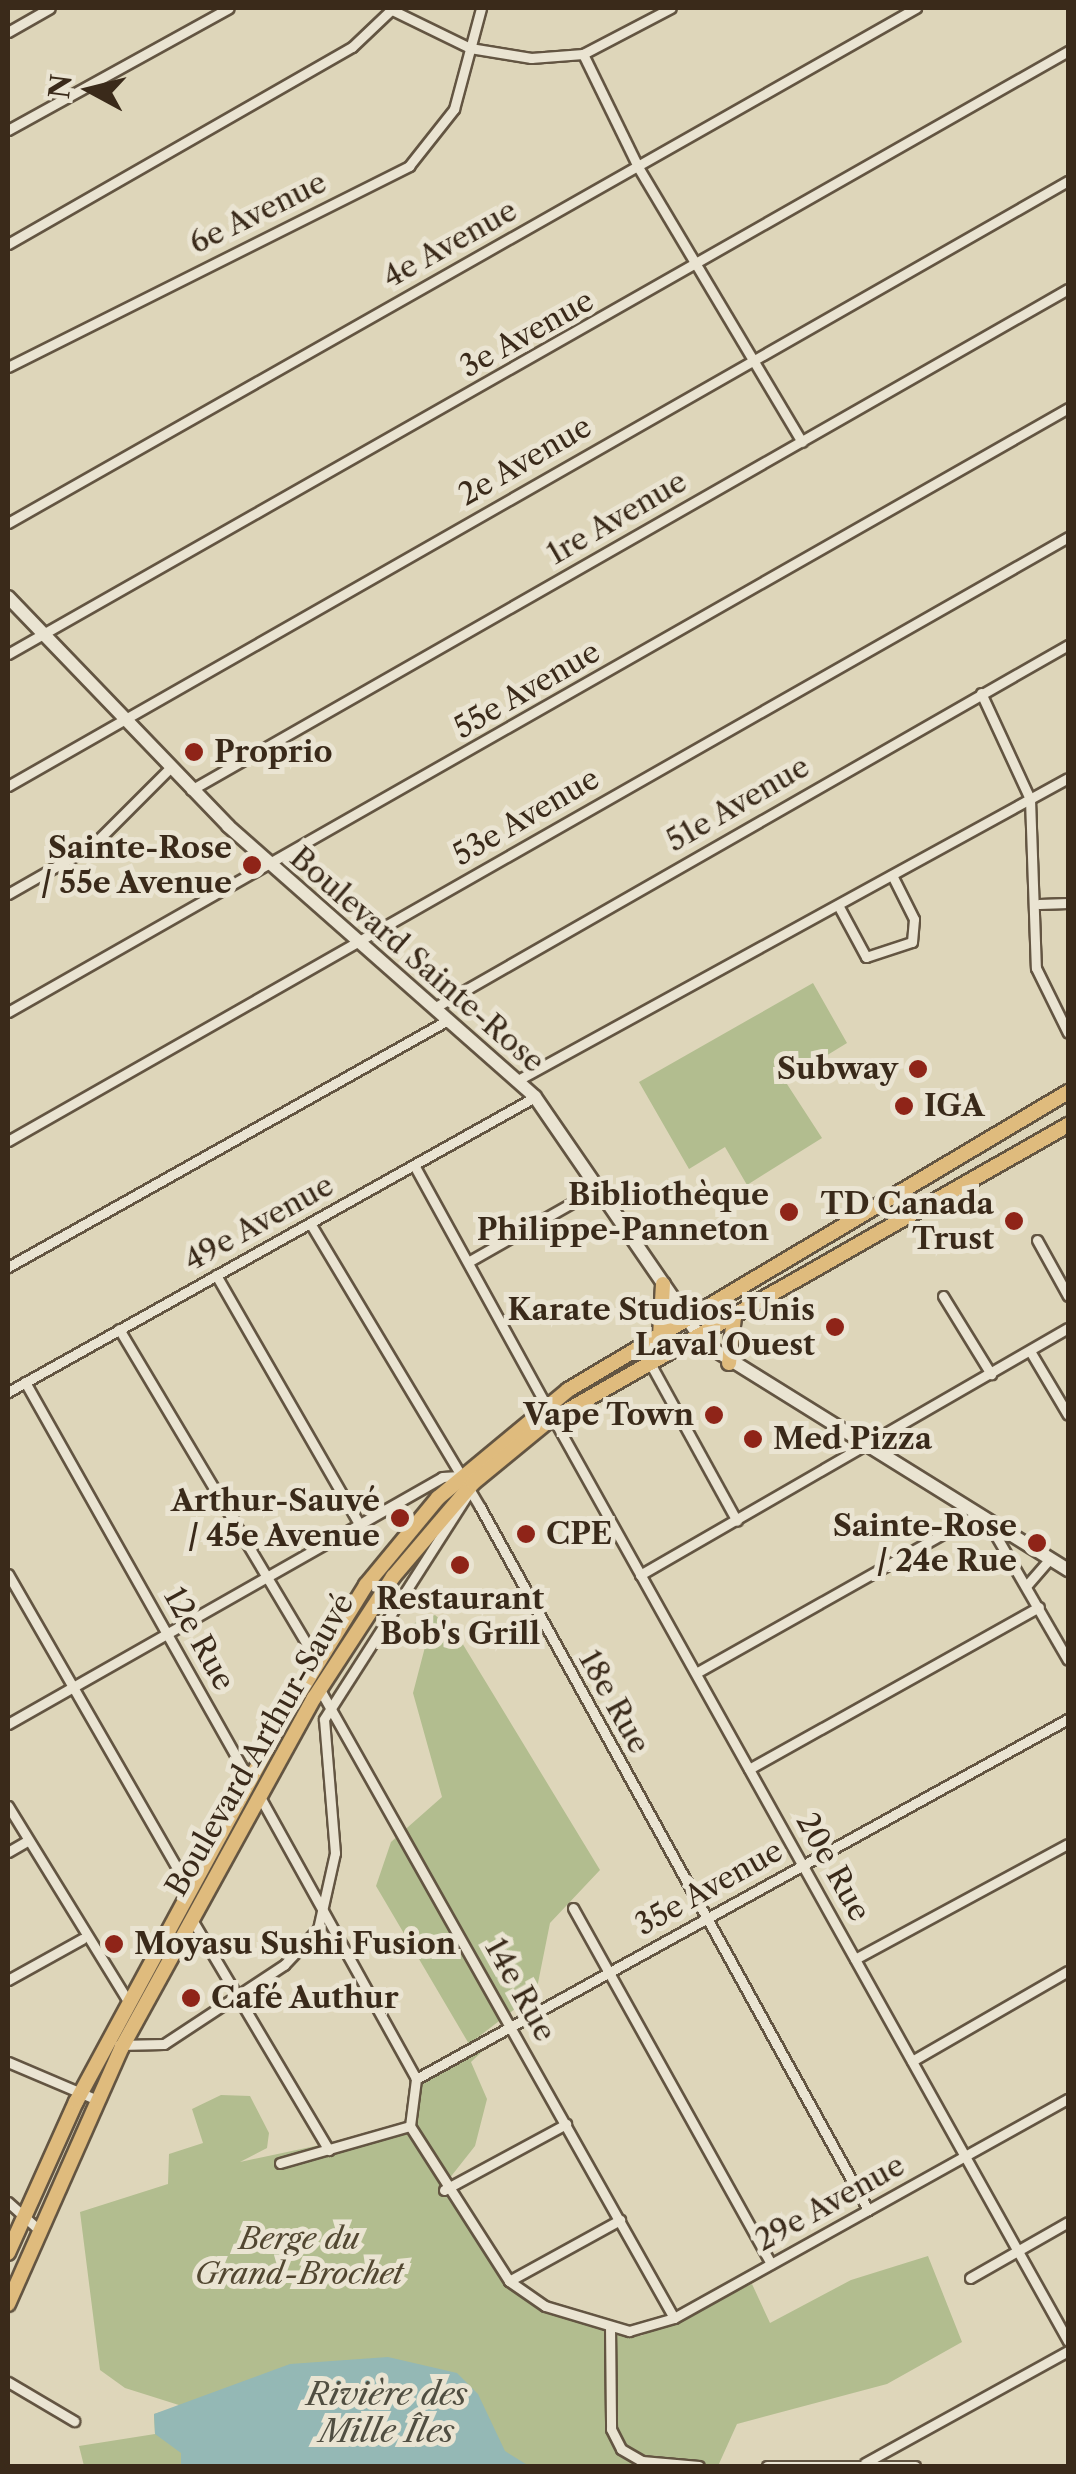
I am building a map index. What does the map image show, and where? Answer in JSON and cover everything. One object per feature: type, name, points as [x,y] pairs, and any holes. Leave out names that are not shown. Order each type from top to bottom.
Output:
[{"type":"main road","name":"Boulevard Arthur-Sauvé","points":[[115,2043],[128,2002],[317,1661],[381,1564],[460,1476],[660,1336],[1068,1092]]},
{"type":"main road","name":"Boulevard Arthur-Sauvé","points":[[8,2253],[115,2043],[191,1918],[320,1688],[401,1567],[468,1490],[550,1412],[734,1317],[1068,1125]]},
{"type":"main road","points":[[660,1336],[663,1284]]},
{"type":"main road","points":[[729,1363],[734,1317]]},
{"type":"main road","name":"Boulevard Arthur-Sauvé","points":[[8,2304],[88,2096]]},
{"type":"street","points":[[8,32],[50,8]]},
{"type":"street","points":[[8,130],[228,8]]},
{"type":"street","name":"6e Avenue","points":[[8,367],[409,166],[447,122],[481,8]]},
{"type":"street","points":[[8,244],[352,46],[390,9],[470,48],[584,54],[671,8]]},
{"type":"street","name":"4e Avenue","points":[[8,523],[916,8]]},
{"type":"street","name":"3e Avenue","points":[[8,654],[698,267],[1068,51]]},
{"type":"street","points":[[584,54],[638,167],[802,442]]},
{"type":"street","name":"2e Avenue","points":[[8,786],[1068,182]]},
{"type":"street","name":"1re Avenue","points":[[191,790],[1068,289]]},
{"type":"street","name":"55e Avenue","points":[[8,1012],[272,866],[1068,408]]},
{"type":"street","name":"53e Avenue","points":[[8,1141],[1068,537]]},
{"type":"street","name":"Boulevard Sainte-Rose","points":[[8,597],[191,790],[535,1097],[698,1336],[729,1363],[866,1450],[992,1529],[1068,1570]]},
{"type":"street","name":"51e Avenue","points":[[434,1008],[1068,645]]},
{"type":"street","points":[[981,693],[1030,799],[1038,904],[1036,968],[1068,1033]]},
{"type":"street","points":[[8,894],[92,846],[170,769]]},
{"type":"street","points":[[518,1080],[1068,778]]},
{"type":"street","points":[[838,905],[866,957],[912,942],[914,919],[892,875]]},
{"type":"street","points":[[1038,904],[1068,904]]},
{"type":"street","points":[[8,1266],[448,1020]]},
{"type":"street","name":"49e Avenue","points":[[8,1392],[535,1097]]},
{"type":"street","name":"20e Rue","points":[[414,1164],[1068,2341]]},
{"type":"street","points":[[468,1262],[598,1188]]},
{"type":"street","name":"18e Rue","points":[[310,1223],[468,1490],[868,2210]]},
{"type":"street","points":[[1037,1240],[1068,1296]]},
{"type":"street","points":[[216,1275],[360,1524]]},
{"type":"street","points":[[943,1296],[991,1374]]},
{"type":"street","points":[[640,1575],[866,1450],[1068,1328]]},
{"type":"street","points":[[119,1329],[263,1580],[317,1661]]},
{"type":"street","points":[[1030,1350],[1068,1415]]},
{"type":"street","points":[[650,1363],[737,1521]]},
{"type":"street","name":"12e Rue","points":[[25,1382],[416,2079]]},
{"type":"street","points":[[8,1724],[360,1524],[460,1476]]},
{"type":"street","points":[[115,2043],[153,2050],[240,1995],[301,1950],[324,1915],[334,1833],[320,1738],[332,1704],[419,1574],[468,1490]]},
{"type":"street","points":[[696,1673],[973,1517]]},
{"type":"street","points":[[992,1529],[1068,1660]]},
{"type":"street","points":[[1027,1585],[1048,1561]]},
{"type":"street","points":[[8,1574],[71,1690],[190,1890]]},
{"type":"street","points":[[749,1768],[1039,1607]]},
{"type":"street","name":"14e Rue","points":[[320,1688],[674,2318]]},
{"type":"street","name":"35e Avenue","points":[[416,2079],[1068,1719]]},
{"type":"street","points":[[8,1806],[82,1938],[128,2002]]},
{"type":"street","points":[[8,1852],[27,1841]]},
{"type":"street","points":[[855,1958],[1068,1844]]},
{"type":"street","points":[[573,1908],[771,2264]]},
{"type":"street","points":[[191,1918],[329,2150]]},
{"type":"street","points":[[8,1980],[82,1938]]},
{"type":"street","points":[[912,2062],[1068,1972]]},
{"type":"street","points":[[8,2062],[88,2096]]},
{"type":"street","points":[[416,2079],[410,2126],[444,2190],[508,2281],[620,2220]]},
{"type":"street","name":"29e Avenue","points":[[508,2281],[545,2306],[610,2326],[647,2329],[674,2318],[1068,2099]]},
{"type":"street","points":[[444,2190],[566,2124]]},
{"type":"street","points":[[280,2163],[410,2126]]},
{"type":"street","points":[[8,2202],[22,2219],[37,2228]]},
{"type":"street","points":[[970,2278],[1068,2222]]},
{"type":"street","points":[[610,2326],[611,2429],[621,2449],[642,2461],[699,2466]]},
{"type":"street","points":[[865,2463],[1068,2350]]},
{"type":"street","points":[[8,2382],[74,2421]]},
{"type":"street","points":[[767,2466],[915,2466]]},
{"type":"green space","points":[[813,983],[847,1043],[785,1081],[822,1138],[747,1185],[725,1147],[689,1169],[639,1082]]},
{"type":"green space","points":[[435,1615],[456,1633],[600,1870],[550,1923],[536,1993],[469,2044],[376,1886],[391,1842],[442,1797],[413,1693],[425,1647],[412,1624]]},
{"type":"green space","name":"Berge du Grand-Brochet","points":[[508,2027],[471,2062],[487,2099],[475,2146],[445,2184],[509,2281],[545,2306],[641,2336],[752,2284],[770,2323],[851,2280],[928,2256],[962,2342],[887,2384],[737,2424],[718,2466],[84,2466],[79,2446],[155,2434],[154,2414],[182,2406],[125,2388],[100,2370],[80,2212],[168,2184],[169,2154],[203,2143],[192,2109],[221,2095],[250,2096],[269,2133],[267,2148],[240,2162],[410,2126],[418,2081]]},
{"type":"water","name":"Rivière des Mille Îles","points":[[388,2357],[457,2373],[478,2394],[505,2451],[529,2466],[181,2466],[181,2453],[155,2434],[154,2414],[290,2364]]},
{"type":"place","name":"Proprio","points":[[194,752]]},
{"type":"place","name":"Sainte-Rose / 55e Avenue","points":[[252,865]]},
{"type":"place","name":"Subway","points":[[918,1069]]},
{"type":"place","name":"IGA","points":[[904,1106]]},
{"type":"place","name":"Bibliothèque Philippe-Panneton","points":[[789,1212]]},
{"type":"place","name":"TD Canada Trust","points":[[1014,1221]]},
{"type":"place","name":"Karate Studios-Unis Laval Ouest","points":[[835,1327]]},
{"type":"place","name":"Vape Town","points":[[714,1415]]},
{"type":"place","name":"Med Pizza","points":[[753,1439]]},
{"type":"place","name":"Arthur-Sauvé / 45e Avenue","points":[[400,1518]]},
{"type":"place","name":"CPE","points":[[526,1534]]},
{"type":"place","name":"Sainte-Rose / 24e Rue","points":[[1037,1543]]},
{"type":"place","name":"Restaurant Bob's Grill","points":[[460,1565]]},
{"type":"place","name":"Moyasu Sushi Fusion","points":[[114,1944]]},
{"type":"place","name":"Café Authur","points":[[191,1998]]}]
